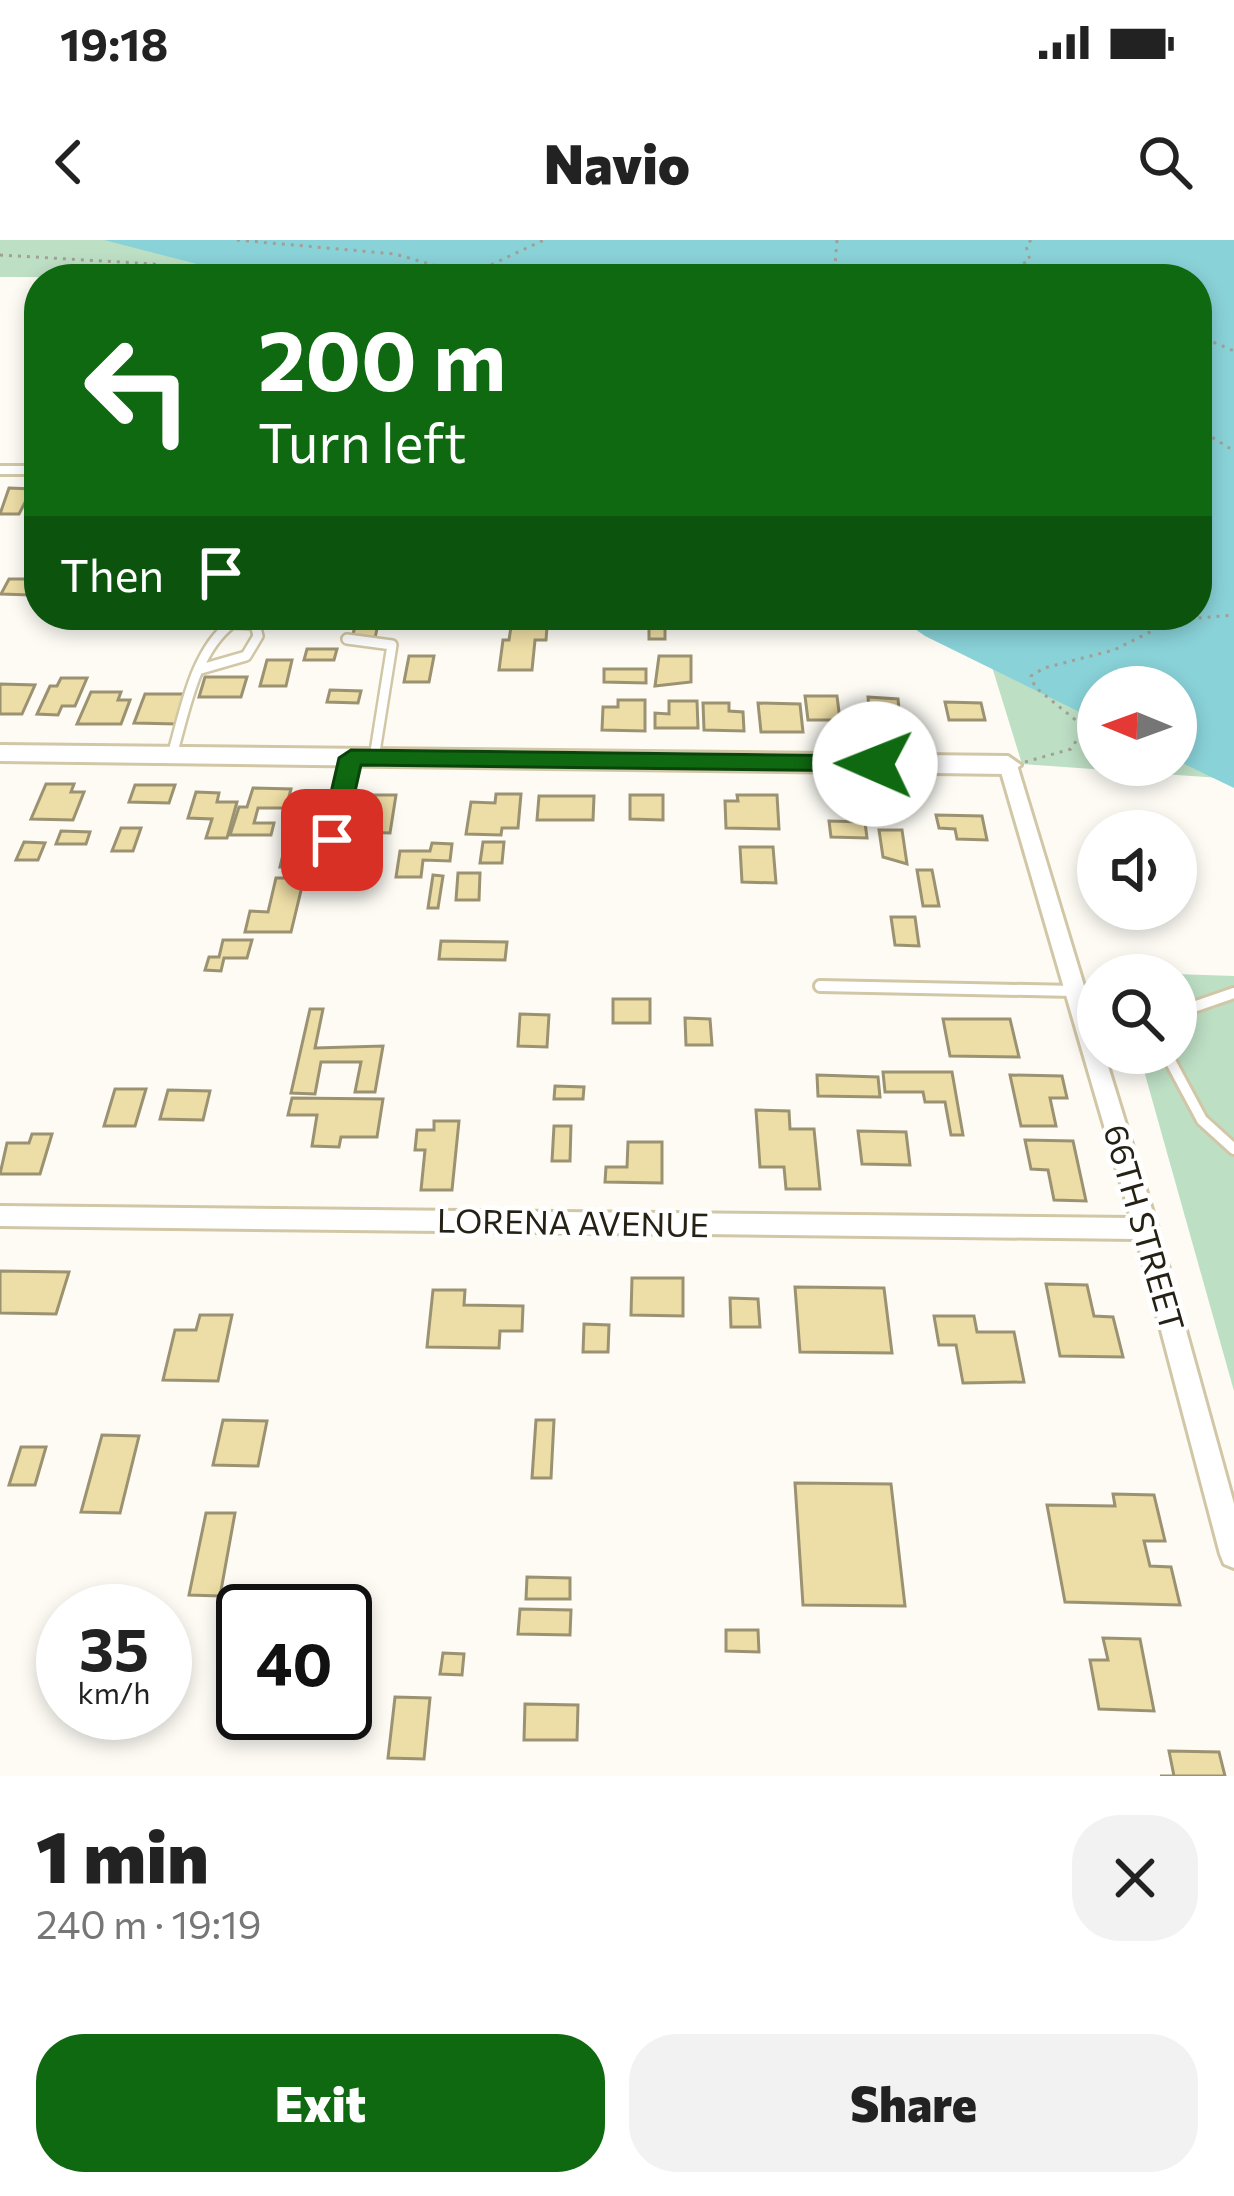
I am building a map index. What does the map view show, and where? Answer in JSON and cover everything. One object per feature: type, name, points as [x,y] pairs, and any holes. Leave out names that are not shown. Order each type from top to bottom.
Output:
[{"type":"street","points":[[0,753],[1008,765]]},
{"type":"street","name":"66TH STREET","points":[[1008,765],[1146,1228],[1234,1554]]},
{"type":"street","name":"LORENA AVENUE","points":[[0,1216],[1146,1228]]},
{"type":"lane","points":[[172,755],[219,630]]},
{"type":"lane","points":[[201,669],[246,656],[258,636],[256,630]]},
{"type":"lane","points":[[323,881],[392,645],[347,639]]},
{"type":"lane","points":[[820,986],[1075,991]]},
{"type":"lane","points":[[1197,1005],[1234,992]]},
{"type":"lane","points":[[1180,1074],[1202,1120],[1234,1149]]},
{"type":"path","points":[[237,240],[395,254],[430,264]]},
{"type":"path","points":[[492,264],[544,240]]},
{"type":"path","points":[[1022,264],[1030,260],[1026,246],[1031,240]]},
{"type":"path","points":[[0,255],[154,264]]},
{"type":"path","points":[[1008,765],[1071,749],[1080,735],[1078,722],[1035,687],[1031,676],[1044,668],[1114,650],[1154,630]]},
{"type":"green space","points":[[0,240],[1234,240],[1234,779],[1197,776],[1197,666],[1077,666],[1077,768],[1022,764],[981,630],[1212,630],[1212,264],[24,264],[24,277],[0,277]]},
{"type":"green space","points":[[1197,975],[1234,976],[1234,1391],[1145,1074],[1197,1074]]},
{"type":"water","points":[[104,240],[1234,240],[1234,788],[1197,770],[1197,666],[1077,666],[1077,711],[916,630],[1212,630],[1212,264],[197,264]]},
{"type":"building","points":[[9,488],[24,489],[19,514],[0,514]]},
{"type":"building","points":[[9,579],[24,579],[24,595],[1,594]]},
{"type":"building","points":[[354,630],[377,630],[375,638],[352,638]]},
{"type":"building","points":[[511,630],[547,630],[546,640],[535,640],[532,670],[499,670],[503,640],[509,640]]},
{"type":"building","points":[[649,630],[665,630],[665,639],[649,639]]},
{"type":"building","points":[[307,649],[337,649],[334,660],[304,660]]},
{"type":"building","points":[[409,656],[434,656],[429,682],[404,682]]},
{"type":"building","points":[[659,656],[691,656],[691,682],[655,686]]},
{"type":"building","points":[[267,660],[292,660],[286,686],[260,686]]},
{"type":"building","points":[[604,669],[646,669],[646,683],[604,682]]},
{"type":"building","points":[[205,677],[247,677],[241,697],[199,697]]},
{"type":"building","points":[[61,678],[87,678],[75,706],[62,706],[58,715],[37,714],[50,686],[57,686]]},
{"type":"building","points":[[0,684],[35,685],[22,714],[0,714]]},
{"type":"building","points":[[330,690],[361,691],[358,703],[327,702]]},
{"type":"building","points":[[91,692],[121,692],[118,700],[130,700],[121,724],[77,724]]},
{"type":"building","points":[[145,694],[187,694],[177,724],[134,723]]},
{"type":"building","points":[[805,696],[837,696],[840,720],[808,720]]},
{"type":"building","points":[[868,697],[898,699],[901,730],[871,729]]},
{"type":"building","points":[[618,700],[645,700],[645,731],[602,730],[603,707],[618,707]]},
{"type":"building","points":[[669,701],[697,701],[698,728],[655,728],[655,713],[669,714]]},
{"type":"building","points":[[945,702],[981,703],[985,720],[949,720]]},
{"type":"building","points":[[703,703],[729,703],[729,711],[743,712],[744,731],[704,730]]},
{"type":"building","points":[[758,703],[800,704],[803,732],[761,732]]},
{"type":"building","points":[[46,784],[74,784],[71,792],[84,792],[73,820],[31,819]]},
{"type":"building","points":[[135,785],[175,785],[169,803],[129,802]]},
{"type":"building","points":[[253,788],[291,789],[286,808],[258,808],[254,823],[274,823],[271,835],[230,835],[239,807],[247,807]]},
{"type":"building","points":[[196,792],[219,793],[217,802],[237,802],[227,838],[206,838],[212,819],[188,818]]},
{"type":"building","points":[[301,793],[332,798],[330,808],[296,815]]},
{"type":"building","points":[[496,794],[521,794],[518,828],[502,828],[501,835],[466,834],[471,802],[495,803]]},
{"type":"building","points":[[367,795],[396,795],[390,833],[359,832]]},
{"type":"building","points":[[630,795],[663,795],[663,820],[630,819]]},
{"type":"building","points":[[737,795],[777,795],[779,829],[726,828],[725,801],[738,801]]},
{"type":"building","points":[[539,796],[594,796],[593,820],[537,820]]},
{"type":"building","points":[[936,815],[982,816],[987,840],[957,839],[955,829],[939,828]]},
{"type":"building","points":[[829,821],[865,822],[867,838],[831,837]]},
{"type":"building","points":[[121,828],[141,828],[133,851],[112,851]]},
{"type":"building","points":[[879,830],[902,830],[907,864],[883,857]]},
{"type":"building","points":[[61,831],[90,832],[86,844],[56,844]]},
{"type":"building","points":[[24,842],[45,843],[38,860],[16,860]]},
{"type":"building","points":[[483,842],[504,842],[502,863],[480,863]]},
{"type":"building","points":[[432,843],[452,844],[450,861],[423,860],[421,877],[396,877],[400,851],[430,851]]},
{"type":"building","points":[[285,846],[329,847],[324,867],[280,867]]},
{"type":"building","points":[[740,847],[773,847],[776,883],[742,882]]},
{"type":"building","points":[[917,870],[932,870],[939,906],[923,906]]},
{"type":"building","points":[[458,873],[480,873],[479,900],[456,900]]},
{"type":"building","points":[[433,875],[443,876],[438,908],[428,908]]},
{"type":"building","points":[[276,878],[304,878],[291,932],[245,932],[250,911],[268,912]]},
{"type":"building","points":[[891,917],[915,917],[919,946],[895,945]]},
{"type":"building","points":[[223,940],[252,940],[247,958],[224,958],[221,971],[205,970],[209,957],[219,957]]},
{"type":"building","points":[[441,941],[507,942],[505,960],[439,959]]},
{"type":"building","points":[[613,999],[650,999],[650,1023],[613,1023]]},
{"type":"building","points":[[310,1009],[323,1009],[315,1048],[383,1046],[375,1092],[355,1092],[361,1062],[321,1062],[315,1094],[291,1093]]},
{"type":"building","points":[[520,1014],[549,1015],[547,1047],[518,1046]]},
{"type":"building","points":[[685,1018],[710,1019],[712,1045],[686,1045]]},
{"type":"building","points":[[943,1019],[1010,1019],[1019,1057],[950,1056]]},
{"type":"building","points":[[883,1072],[952,1072],[963,1135],[951,1135],[945,1102],[925,1102],[923,1092],[885,1092]]},
{"type":"building","points":[[817,1075],[878,1077],[880,1097],[818,1096]]},
{"type":"building","points":[[1010,1075],[1062,1076],[1067,1098],[1050,1098],[1056,1126],[1021,1126]]},
{"type":"building","points":[[555,1086],[584,1087],[583,1099],[554,1099]]},
{"type":"building","points":[[115,1089],[146,1089],[135,1126],[104,1126]]},
{"type":"building","points":[[168,1090],[210,1091],[203,1120],[160,1119]]},
{"type":"building","points":[[292,1098],[383,1099],[377,1137],[341,1137],[339,1147],[312,1146],[317,1115],[288,1115]]},
{"type":"building","points":[[756,1110],[789,1111],[790,1129],[814,1129],[820,1189],[786,1189],[784,1167],[760,1167]]},
{"type":"building","points":[[434,1121],[459,1121],[452,1190],[421,1190],[425,1150],[415,1150],[417,1130],[434,1130]]},
{"type":"building","points":[[554,1126],[571,1126],[570,1161],[552,1161]]},
{"type":"building","points":[[858,1131],[906,1132],[910,1165],[862,1164]]},
{"type":"building","points":[[32,1134],[52,1134],[40,1174],[0,1174],[7,1143],[29,1143]]},
{"type":"building","points":[[1025,1140],[1073,1141],[1086,1201],[1054,1200],[1048,1170],[1031,1169]]},
{"type":"building","points":[[628,1142],[662,1142],[662,1183],[605,1182],[606,1167],[627,1167]]},
{"type":"building","points":[[0,1271],[69,1272],[56,1314],[0,1313]]},
{"type":"building","points":[[632,1278],[683,1278],[683,1316],[631,1315]]},
{"type":"building","points":[[1046,1284],[1087,1285],[1094,1316],[1113,1317],[1123,1357],[1060,1356]]},
{"type":"building","points":[[795,1287],[884,1288],[892,1353],[800,1352]]},
{"type":"building","points":[[433,1290],[465,1290],[464,1305],[523,1306],[522,1331],[500,1331],[499,1348],[427,1347]]},
{"type":"building","points":[[730,1298],[758,1299],[760,1327],[731,1327]]},
{"type":"building","points":[[200,1315],[232,1315],[218,1381],[163,1380],[175,1330],[196,1330]]},
{"type":"building","points":[[934,1316],[974,1316],[977,1332],[1014,1332],[1024,1382],[963,1383],[956,1345],[939,1345]]},
{"type":"building","points":[[584,1324],[609,1325],[608,1352],[583,1352]]},
{"type":"building","points":[[223,1420],[267,1421],[258,1466],[213,1465]]},
{"type":"building","points":[[536,1420],[554,1420],[551,1478],[532,1478]]},
{"type":"building","points":[[102,1435],[139,1436],[120,1513],[81,1512]]},
{"type":"building","points":[[21,1447],[46,1447],[35,1485],[9,1485]]},
{"type":"building","points":[[795,1483],[891,1484],[905,1606],[803,1605]]},
{"type":"building","points":[[1113,1494],[1154,1495],[1165,1541],[1144,1541],[1150,1566],[1171,1567],[1180,1605],[1065,1602],[1047,1505],[1115,1506]]},
{"type":"building","points":[[206,1513],[235,1513],[216,1596],[192,1595]]},
{"type":"building","points":[[527,1577],[570,1578],[570,1599],[526,1599]]},
{"type":"building","points":[[520,1609],[571,1610],[570,1635],[518,1634]]},
{"type":"building","points":[[726,1630],[758,1630],[759,1652],[726,1651]]},
{"type":"building","points":[[1103,1638],[1140,1639],[1154,1711],[1099,1709],[1090,1660],[1108,1660]]},
{"type":"building","points":[[443,1653],[464,1654],[462,1675],[440,1674]]},
{"type":"building","points":[[395,1697],[430,1698],[424,1759],[388,1758]]},
{"type":"building","points":[[525,1704],[578,1705],[577,1740],[524,1740]]},
{"type":"building","points":[[1169,1751],[1219,1752],[1225,1776],[1174,1776]]},
{"type":"route","points":[[332,840],[351,758],[875,764]]}]
